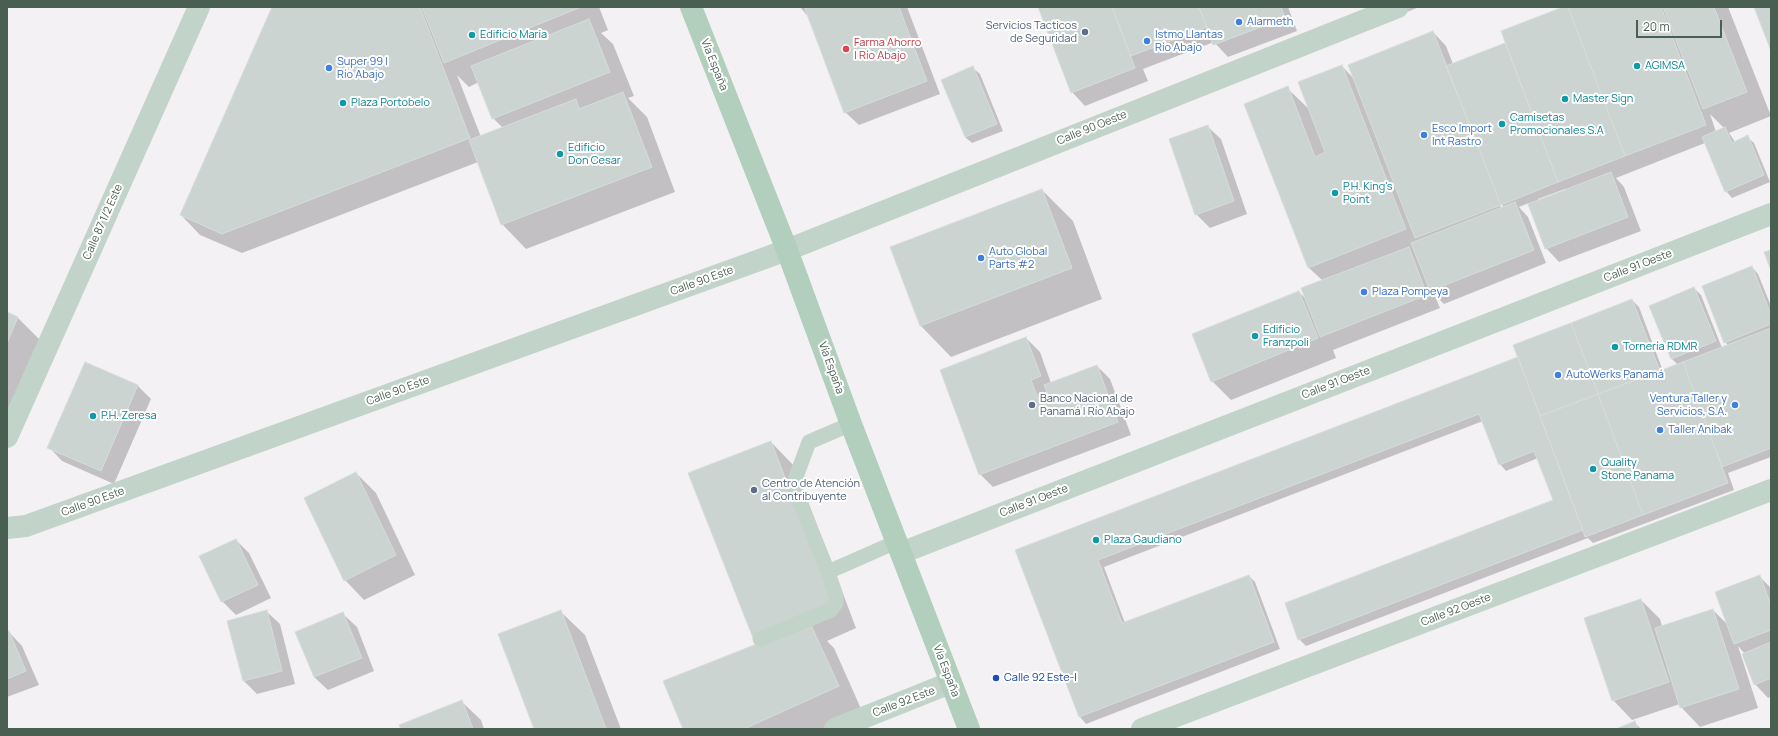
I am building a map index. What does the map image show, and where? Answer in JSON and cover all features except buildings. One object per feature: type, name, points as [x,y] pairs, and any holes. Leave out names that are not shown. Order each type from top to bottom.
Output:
[{"type":"main road","name":"Vía España","points":[[691,7],[787,250],[851,424],[950,684],[969,729]]},
{"type":"street","name":"Calle 87 1/2 Este","points":[[7,438],[199,7]]},
{"type":"street","name":"Calle 90 Oeste","points":[[787,250],[1398,7]]},
{"type":"street","name":"Calle 91 Oeste","points":[[899,548],[1771,214]]},
{"type":"street","name":"Calle 90 Este","points":[[7,528],[26,526],[787,250]]},
{"type":"street","name":"Calle 92 Oeste","points":[[1142,729],[1771,490]]},
{"type":"street","name":"Calle 92 Este","points":[[835,729],[950,684]]},
{"type":"lane","points":[[760,640],[831,610],[836,603],[836,596],[828,572],[793,485],[809,442],[851,424]]},
{"type":"lane","points":[[828,572],[899,548]]},
{"type":"place","name":"Alarmeth","points":[[1239,22]]},
{"type":"place","name":"Servicios Tacticos de Seguridad","points":[[1085,32]]},
{"type":"place","name":"Edificio Maria","points":[[472,35]]},
{"type":"place","name":"Istmo Llantas Río Abajo","points":[[1147,41]]},
{"type":"place","name":"Farma Ahorro | Río Abajo","points":[[846,49]]},
{"type":"place","name":"AGIMSA","points":[[1637,66]]},
{"type":"place","name":"Super 99 | Río Abajo","points":[[329,68]]},
{"type":"place","name":"Master Sign","points":[[1565,99]]},
{"type":"place","name":"Plaza Portobelo","points":[[343,103]]},
{"type":"place","name":"Camisetas Promocionales S.A","points":[[1502,124]]},
{"type":"place","name":"Esco Import Int Rastro","points":[[1424,135]]},
{"type":"place","name":"Edificio Don Cesar","points":[[560,154]]},
{"type":"place","name":"P.H. King's Point","points":[[1335,193]]},
{"type":"place","name":"Auto Global Parts #2","points":[[981,258]]},
{"type":"place","name":"Plaza Pompeya","points":[[1364,292]]},
{"type":"place","name":"Edificio Franzpoli","points":[[1255,336]]},
{"type":"place","name":"Tornería RDMR","points":[[1615,347]]},
{"type":"place","name":"AutoWerks Panamá","points":[[1558,375]]},
{"type":"place","name":"Banco Nacional de Panamá | Río Abajo","points":[[1032,405]]},
{"type":"place","name":"Ventura Taller y Servicios, S.A.","points":[[1735,405]]},
{"type":"place","name":"P.H. Zeresa","points":[[93,416]]},
{"type":"place","name":"Taller Anibak","points":[[1660,430]]},
{"type":"place","name":"Quality Stone Panama","points":[[1593,469]]},
{"type":"place","name":"Centro de Atención al Contribuyente","points":[[754,490]]},
{"type":"place","name":"Plaza Gaudiano","points":[[1096,540]]},
{"type":"place","name":"Calle 92 Este-I","points":[[996,678]]}]
